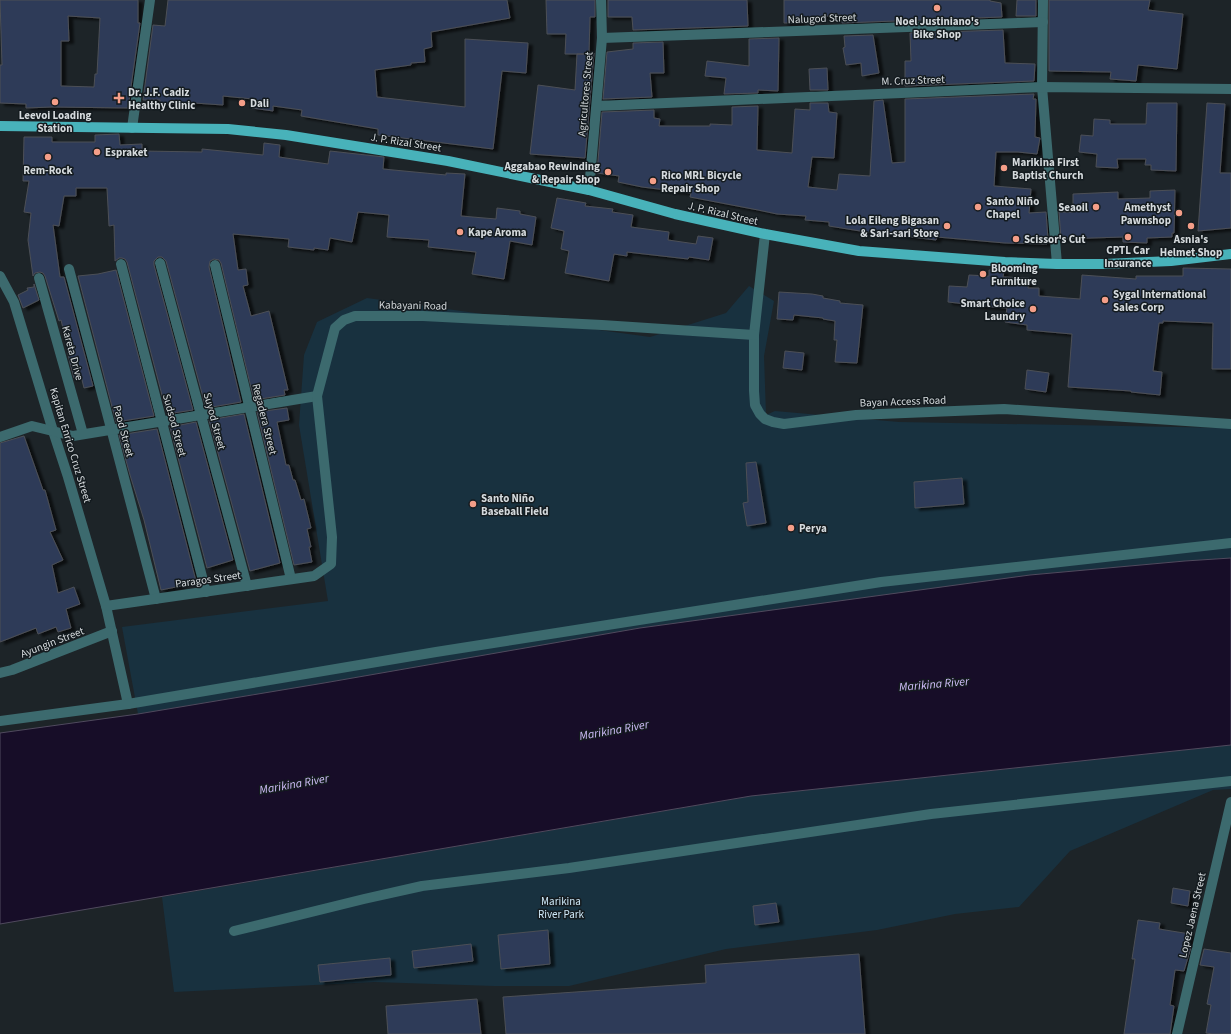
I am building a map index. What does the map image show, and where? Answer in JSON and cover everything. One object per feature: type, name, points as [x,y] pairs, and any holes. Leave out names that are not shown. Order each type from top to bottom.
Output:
[{"type":"main road","name":"J. P. Rizal Street","points":[[0,126],[228,129],[286,135],[448,161],[589,190],[675,214],[765,234],[859,251],[1005,262],[1057,264],[1104,264],[1171,261],[1231,254]]},
{"type":"street","points":[[132,128],[150,0]]},
{"type":"street","name":"Agricultores Street","points":[[589,190],[602,38],[601,0]]},
{"type":"street","points":[[1043,0],[1042,87],[1057,264]]},
{"type":"street","name":"Nalugod Street","points":[[602,38],[1042,22]]},
{"type":"street","name":"M. Cruz Street","points":[[597,106],[1042,87],[1231,89]]},
{"type":"street","name":"Bayan Access Road","points":[[765,234],[754,335],[755,405],[764,419],[784,424],[856,415],[1004,409],[1231,424]]},
{"type":"street","name":"Suyod Street","points":[[160,263],[247,586]]},
{"type":"street","name":"Sudsod Street","points":[[121,264],[206,592]]},
{"type":"street","name":"Regadera Street","points":[[215,265],[291,579]]},
{"type":"street","name":"Paod Street","points":[[68,269],[156,599]]},
{"type":"street","name":"Kapitan Enrico Cruz Street","points":[[0,276],[14,302],[68,477],[106,606],[128,704]]},
{"type":"street","name":"Kareta Drive","points":[[39,278],[82,434]]},
{"type":"street","name":"Kabayani Road","points":[[314,576],[331,564],[332,537],[316,396],[335,328],[344,320],[355,316],[423,316],[602,325],[754,335]]},
{"type":"street","points":[[0,437],[32,426],[73,436],[316,396]]},
{"type":"street","points":[[0,721],[128,704],[436,652],[881,582],[1231,543]]},
{"type":"street","name":"Paragos Street","points":[[106,606],[314,576]]},
{"type":"street","name":"Ayungin Street","points":[[0,674],[111,628]]},
{"type":"street","points":[[234,931],[422,886],[570,868],[932,814],[1231,781]]},
{"type":"street","name":"Lopez Jaena Street","points":[[1177,1034],[1231,802]]},
{"type":"green space","points":[[749,286],[774,301],[764,356],[766,415],[775,411],[899,422],[1231,428],[1231,558],[1030,575],[640,628],[138,714],[122,627],[328,601],[299,425],[304,355],[317,322],[367,298],[650,337],[726,313]]},
{"type":"green space","name":"Marikina River Park","points":[[1231,745],[1231,789],[1213,790],[1070,851],[1019,907],[955,914],[877,930],[726,949],[569,986],[494,986],[375,982],[174,992],[162,897],[751,796]]},
{"type":"water","name":"Marikina River","points":[[1231,558],[1231,745],[751,796],[0,924],[0,733],[138,714],[640,628],[1030,575]]},
{"type":"building","points":[[0,0],[138,0],[138,23],[140,23],[128,108],[26,108],[26,104],[0,103],[0,65],[2,65]],"holes":[[[68,16],[100,18],[97,74],[95,74],[94,87],[61,86],[61,41],[69,41]]]},
{"type":"building","points":[[168,0],[507,0],[510,18],[431,32],[432,47],[424,49],[425,62],[411,63],[411,65],[375,70],[377,97],[465,107],[465,39],[528,43],[526,73],[502,71],[493,149],[378,135],[378,129],[301,116],[302,110],[273,106],[273,111],[252,108],[253,99],[223,96],[223,105],[194,103],[160,104],[160,100],[143,100],[153,25],[165,26]]},
{"type":"building","points":[[546,0],[595,0],[595,17],[590,17],[589,53],[594,53],[585,158],[530,154],[538,85],[575,90],[577,54],[565,54],[566,34],[547,34]]},
{"type":"building","points":[[608,0],[747,0],[748,26],[633,30],[632,17],[608,17]]},
{"type":"building","points":[[784,0],[990,0],[1001,3],[1002,17],[842,23],[841,15],[800,18],[800,23],[784,23]]},
{"type":"building","points":[[1017,0],[1036,0],[1036,16],[1016,16]]},
{"type":"building","points":[[1049,0],[1150,0],[1148,10],[1183,14],[1177,69],[1138,65],[1136,81],[1110,79],[1111,72],[1049,71]]},
{"type":"building","points":[[1003,30],[1005,63],[1035,64],[1034,81],[905,86],[905,61],[911,61],[910,33]]},
{"type":"building","points":[[873,35],[879,73],[862,76],[861,63],[846,65],[843,48],[845,47],[844,36]]},
{"type":"building","points":[[779,38],[778,91],[758,90],[758,93],[724,94],[726,78],[705,76],[707,61],[749,66],[749,39]]},
{"type":"building","points":[[663,42],[664,73],[650,73],[652,97],[603,99],[607,52],[633,49],[633,43]]},
{"type":"building","points":[[827,68],[828,90],[810,90],[809,69]]},
{"type":"building","points":[[1034,94],[1033,99],[1036,99],[1035,137],[1040,138],[1037,154],[996,152],[994,186],[1031,189],[1029,213],[1046,212],[1047,244],[1005,243],[937,237],[936,240],[879,234],[829,226],[829,222],[805,220],[806,216],[777,214],[690,197],[691,193],[642,187],[618,182],[619,176],[597,173],[602,112],[654,110],[654,118],[660,119],[659,126],[710,126],[710,124],[732,125],[732,107],[758,106],[757,150],[792,153],[795,109],[810,110],[810,103],[828,103],[829,112],[837,113],[834,158],[812,157],[808,187],[837,190],[839,174],[870,176],[874,101],[883,100],[892,163],[905,162],[905,99]]},
{"type":"building","points":[[1147,103],[1177,103],[1176,171],[1151,170],[1151,165],[1145,165],[1146,159],[1117,159],[1118,168],[1096,167],[1097,154],[1079,152],[1081,135],[1093,136],[1094,119],[1110,120],[1110,124],[1146,124]]},
{"type":"building","points":[[1207,103],[1225,104],[1220,173],[1231,173],[1231,228],[1198,231]]},
{"type":"building","points":[[119,134],[120,145],[142,144],[142,151],[202,152],[202,149],[263,155],[264,143],[280,145],[279,157],[328,164],[330,151],[384,157],[383,169],[446,175],[446,173],[465,174],[461,216],[496,219],[497,208],[520,211],[520,214],[536,217],[532,245],[510,241],[504,279],[472,274],[476,252],[428,247],[429,240],[387,237],[389,215],[358,212],[352,242],[330,238],[328,250],[288,247],[289,239],[233,234],[238,270],[246,269],[248,285],[243,286],[251,316],[269,311],[288,390],[284,390],[285,395],[254,400],[221,263],[219,260],[214,259],[210,261],[209,267],[241,402],[206,408],[166,261],[162,257],[158,257],[154,261],[154,265],[193,410],[167,414],[127,262],[122,258],[115,261],[114,225],[109,226],[107,188],[76,188],[76,196],[64,196],[59,226],[53,225],[60,277],[64,277],[93,386],[84,388],[81,376],[74,378],[61,320],[59,321],[45,276],[40,272],[35,273],[33,276],[28,240],[31,213],[24,212],[29,181],[23,181],[24,137],[52,137],[52,142],[95,142],[95,135]]},
{"type":"building","points":[[1175,190],[1174,233],[1172,233],[1172,237],[1147,238],[1147,243],[1123,242],[1123,237],[1061,239],[1059,212],[1073,212],[1073,194],[1118,192],[1118,199],[1150,198],[1150,191]]},
{"type":"building","points":[[557,198],[586,203],[585,206],[613,209],[612,212],[633,215],[631,227],[669,232],[668,240],[696,244],[698,236],[713,238],[709,260],[627,252],[627,256],[614,254],[609,281],[565,273],[569,251],[561,249],[564,231],[551,228]]},
{"type":"building","points":[[1183,268],[1231,269],[1231,369],[1212,369],[1213,323],[1163,321],[1163,323],[1159,323],[1153,371],[1162,372],[1160,395],[1131,391],[1068,387],[1072,334],[1027,330],[1027,325],[1005,322],[1007,308],[948,302],[949,286],[967,287],[969,275],[989,276],[989,270],[1004,271],[1003,277],[1029,278],[1028,288],[1039,288],[1039,296],[1080,299],[1082,275],[1136,279],[1136,276],[1183,276]]},
{"type":"building","points":[[116,270],[154,416],[116,422],[78,276]]},
{"type":"building","points":[[34,284],[39,300],[23,308],[18,295],[28,290],[27,288],[34,287]]},
{"type":"building","points":[[779,292],[812,294],[823,296],[823,298],[840,301],[840,303],[863,305],[857,363],[835,362],[837,340],[834,340],[835,321],[823,318],[794,315],[793,320],[777,319]]},
{"type":"building","points":[[785,351],[804,353],[802,370],[783,368]]},
{"type":"building","points":[[1027,370],[1049,373],[1046,392],[1025,389]]},
{"type":"building","points":[[287,408],[289,420],[277,422],[286,465],[289,465],[301,500],[304,499],[311,528],[307,529],[311,547],[309,547],[312,562],[294,565],[257,412]]},
{"type":"building","points":[[244,414],[280,563],[250,571],[209,420]]},
{"type":"building","points":[[196,422],[233,560],[207,568],[170,427]]},
{"type":"building","points":[[157,429],[196,581],[161,590],[144,520],[119,435]]},
{"type":"building","points":[[24,436],[43,490],[45,490],[56,530],[50,532],[63,560],[52,565],[58,593],[74,587],[80,604],[66,609],[71,628],[58,632],[56,627],[38,634],[36,628],[0,642],[0,443]]},
{"type":"building","points":[[756,462],[766,523],[747,526],[743,503],[748,502],[746,463]]},
{"type":"building","points":[[962,478],[964,504],[915,508],[914,482]]},
{"type":"building","points":[[1173,888],[1190,891],[1188,906],[1171,903]]},
{"type":"building","points":[[776,903],[779,922],[755,925],[753,906]]},
{"type":"building","points":[[1138,920],[1160,923],[1159,929],[1190,934],[1188,947],[1191,947],[1184,971],[1175,970],[1170,1005],[1174,1006],[1170,1034],[1124,1034],[1135,959],[1132,959]]},
{"type":"building","points":[[548,930],[550,964],[501,969],[498,935]]},
{"type":"building","points":[[471,944],[473,961],[414,968],[412,951]]},
{"type":"building","points":[[1204,949],[1231,953],[1231,1034],[1206,1033],[1211,1005],[1207,1004],[1214,967],[1200,965]]},
{"type":"building","points":[[859,954],[865,1034],[506,1034],[503,997],[706,983],[705,965]]},
{"type":"building","points":[[390,958],[391,975],[320,982],[318,965]]},
{"type":"building","points":[[477,999],[481,1034],[388,1034],[386,1006]]},
{"type":"place","name":"Noel Justiniano's Bike Shop","points":[[937,8]]},
{"type":"place","name":"Dr. J.F. Cadiz Healthy Clinic","points":[[119,98]]},
{"type":"place","name":"Leevoi Loading Station","points":[[55,102]]},
{"type":"place","name":"Dali","points":[[242,103]]},
{"type":"place","name":"Espraket","points":[[97,152]]},
{"type":"place","name":"Rem-Rock","points":[[48,157]]},
{"type":"place","name":"Marikina First Baptist Church","points":[[1004,168]]},
{"type":"place","name":"Aggabao Rewinding & Repair Shop","points":[[608,172]]},
{"type":"place","name":"Rico MRL Bicycle Repair Shop","points":[[653,181]]},
{"type":"place","name":"Santo Niño Chapel","points":[[978,207]]},
{"type":"place","name":"Seaoil","points":[[1096,207]]},
{"type":"place","name":"Amethyst Pawnshop","points":[[1179,213]]},
{"type":"place","name":"Lola Eileng Bigasan & Sari-sari Store","points":[[947,226]]},
{"type":"place","name":"Asnia's Helmet Shop","points":[[1191,226]]},
{"type":"place","name":"Kape Aroma","points":[[460,232]]},
{"type":"place","name":"CPTL Car Insurance","points":[[1128,237]]},
{"type":"place","name":"Scissor's Cut","points":[[1016,239]]},
{"type":"place","name":"Blooming Furniture","points":[[983,274]]},
{"type":"place","name":"Sygal International Sales Corp","points":[[1105,300]]},
{"type":"place","name":"Smart Choice Laundry","points":[[1033,309]]},
{"type":"place","name":"Santo Niño Baseball Field","points":[[473,504]]},
{"type":"place","name":"Perya","points":[[791,528]]}]
